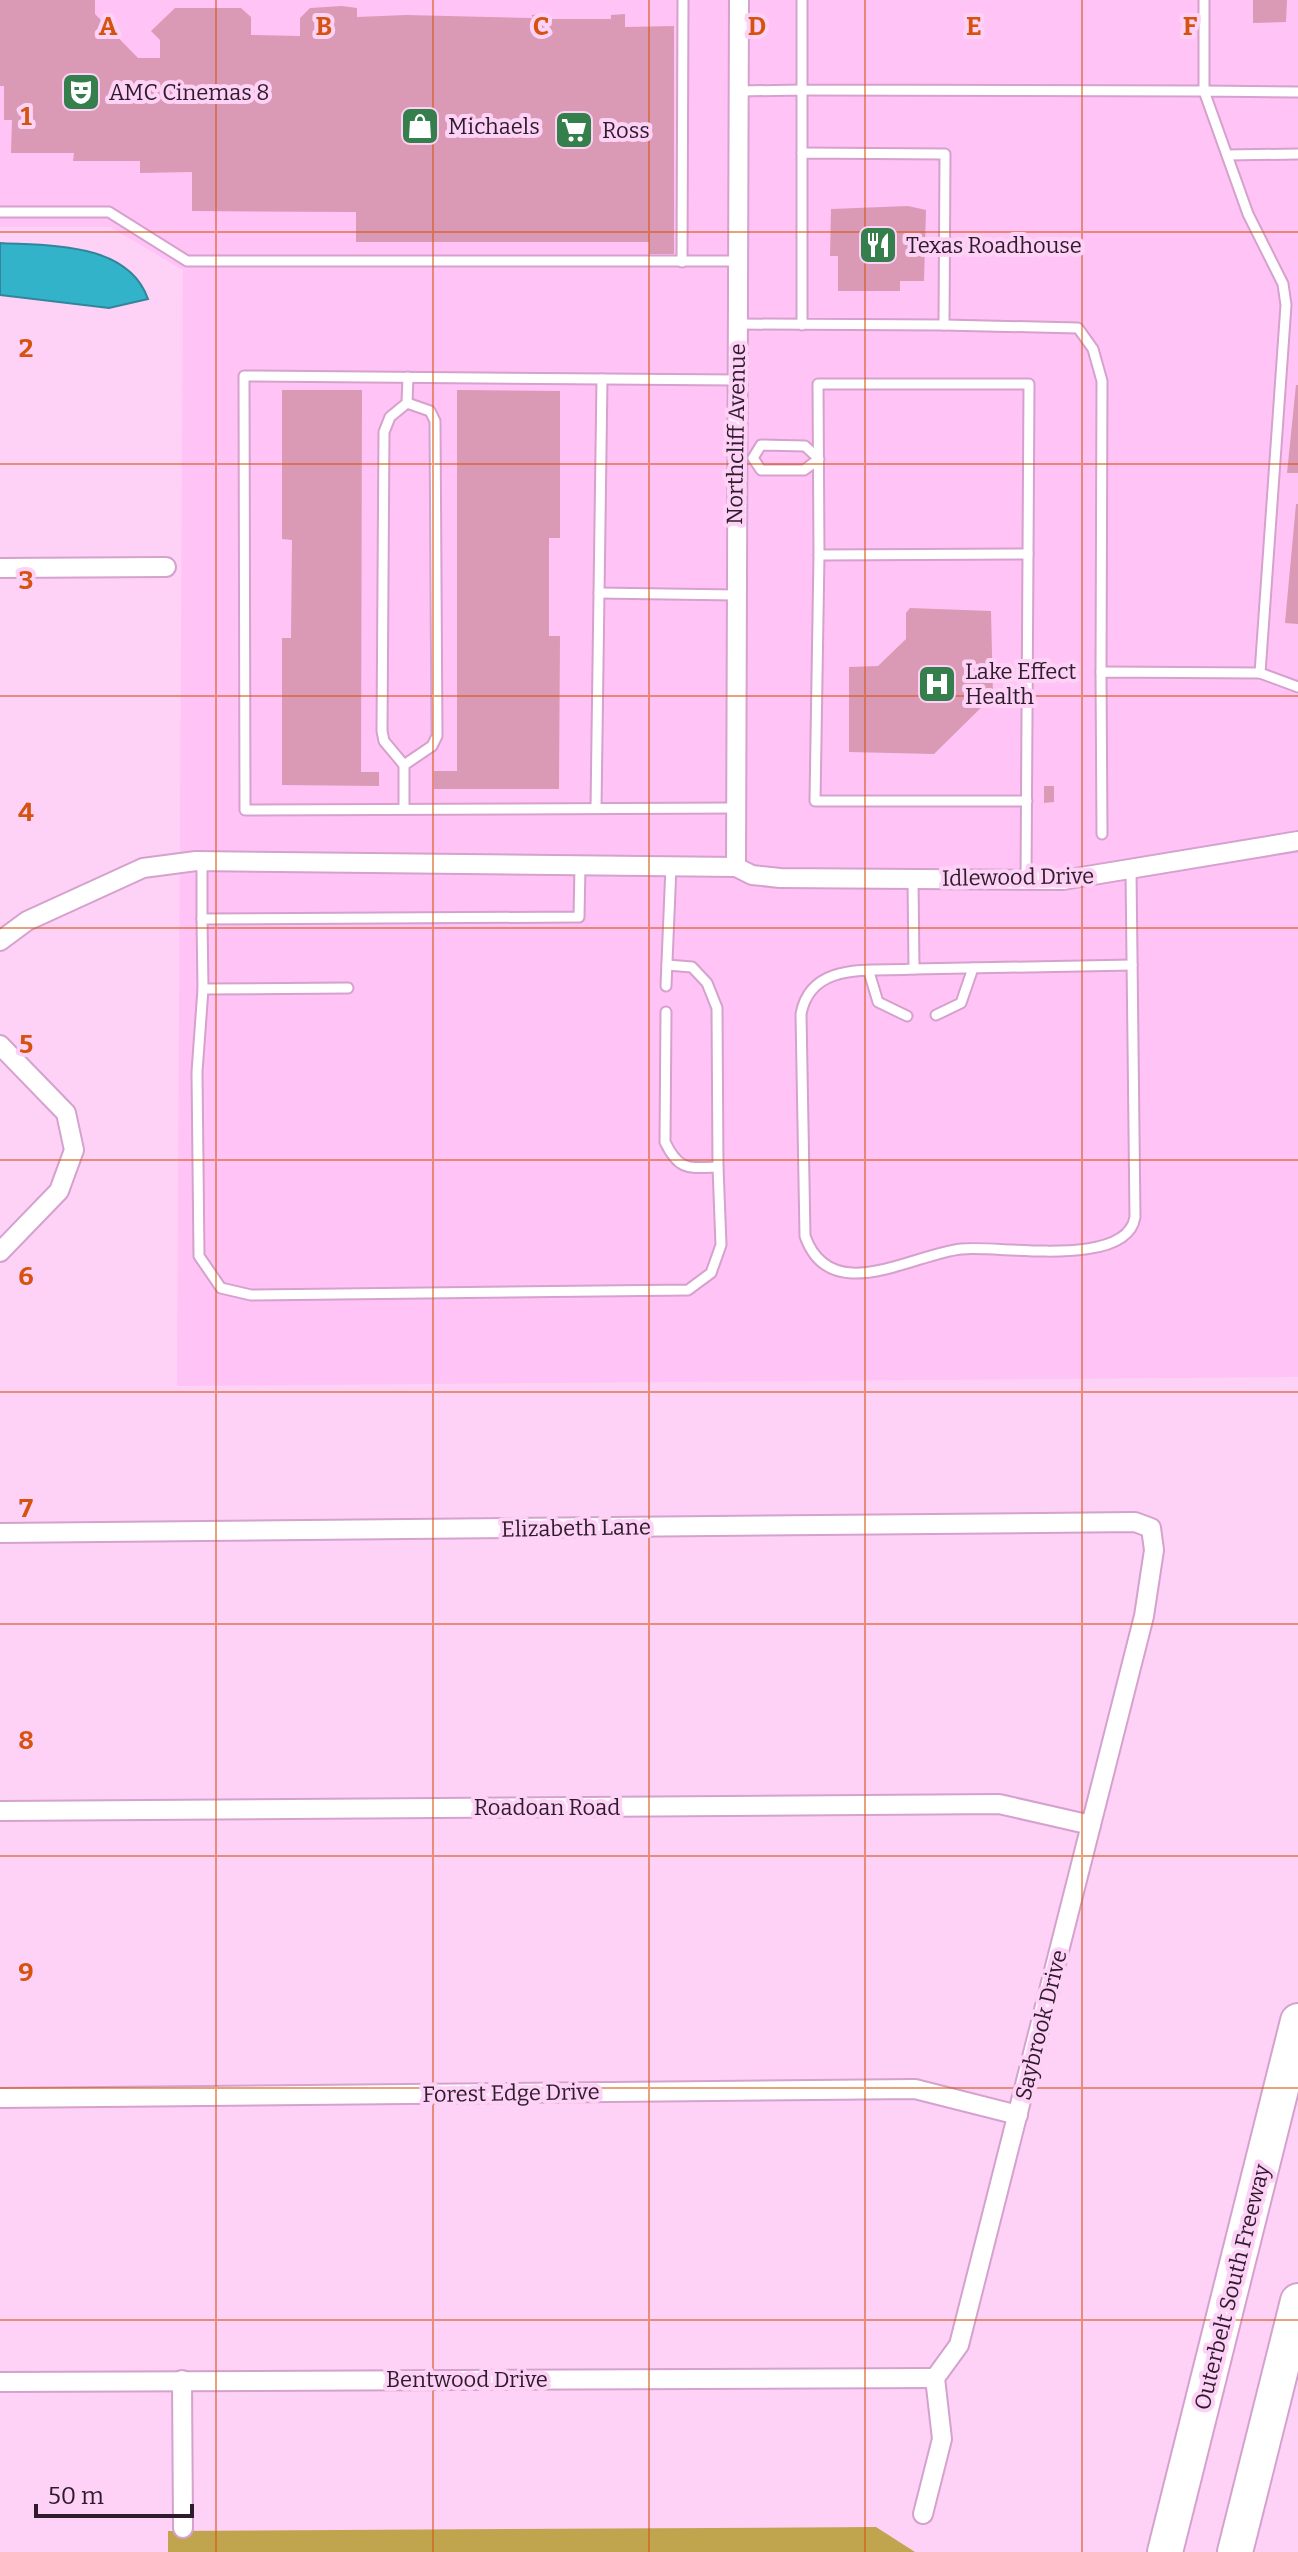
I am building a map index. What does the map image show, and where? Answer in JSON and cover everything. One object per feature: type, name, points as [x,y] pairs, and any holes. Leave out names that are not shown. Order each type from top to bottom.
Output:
[{"type":"highway","name":"Outerbelt South Freeway","points":[[1165,2552],[1298,2021]]},
{"type":"highway","points":[[1235,2552],[1298,2301]]},
{"type":"street","name":"Northcliff Avenue","points":[[736,867],[735,595],[745,458],[736,380],[739,0]]},
{"type":"street","points":[[0,568],[166,567]]},
{"type":"street","name":"Idlewood Drive","points":[[0,941],[27,921],[143,868],[202,861],[736,867],[763,877],[1026,880],[1131,871],[1298,841]]},
{"type":"street","points":[[0,1045],[66,1113],[74,1150],[59,1191],[0,1252]]},
{"type":"street","name":"Elizabeth Lane","points":[[0,1533],[1135,1522],[1151,1528]]},
{"type":"street","name":"Saybrook Drive","points":[[935,2378],[959,2345],[1018,2115],[1144,1616],[1154,1550],[1151,1528]]},
{"type":"street","name":"Roadoan Road","points":[[0,1811],[999,1804],[1091,1825]]},
{"type":"street","name":"Forest Edge Drive","points":[[0,2098],[915,2089],[1018,2115]]},
{"type":"street","points":[[923,2514],[942,2439],[935,2378]]},
{"type":"street","name":"Bentwood Drive","points":[[0,2382],[935,2378]]},
{"type":"street","points":[[182,2380],[183,2528]]},
{"type":"lane","points":[[682,262],[683,0]]},
{"type":"lane","points":[[802,0],[802,325]]},
{"type":"lane","points":[[1204,0],[1204,91],[1248,214],[1283,284],[1286,305],[1260,673]]},
{"type":"lane","points":[[739,91],[1298,92]]},
{"type":"lane","points":[[802,153],[945,154],[944,325]]},
{"type":"lane","points":[[1227,155],[1298,154]]},
{"type":"lane","points":[[0,212],[109,212],[187,261],[739,261]]},
{"type":"lane","points":[[738,324],[1078,328],[1093,349],[1102,381],[1102,834]]},
{"type":"lane","points":[[736,380],[244,376],[245,810],[736,808]]},
{"type":"lane","points":[[404,809],[404,765],[384,741],[382,731],[384,432],[390,417],[407,403],[408,377]]},
{"type":"lane","points":[[596,808],[602,379]]},
{"type":"lane","points":[[1026,880],[1027,801],[1029,384],[818,384],[815,801],[1027,801]]},
{"type":"lane","points":[[404,765],[432,746],[437,736],[435,421],[430,411],[407,403]]},
{"type":"lane","points":[[765,445],[805,446],[819,459],[804,470],[761,470],[745,458],[765,445]]},
{"type":"lane","points":[[819,555],[1028,554]]},
{"type":"lane","points":[[599,593],[735,595]]},
{"type":"lane","points":[[1101,672],[1260,673],[1298,687]]},
{"type":"lane","points":[[202,861],[203,989],[197,1072],[199,1256],[221,1288],[251,1295],[688,1290],[711,1273],[721,1245],[717,1008],[707,983],[692,967],[667,965]]},
{"type":"lane","points":[[202,919],[579,917],[580,866]]},
{"type":"lane","points":[[666,986],[671,866]]},
{"type":"lane","points":[[1131,871],[1135,1217],[1129,1233],[1116,1243],[1088,1250],[963,1249],[895,1269],[850,1272],[821,1262],[810,1252],[805,1236],[801,1014],[809,989],[833,973],[1132,965]]},
{"type":"lane","points":[[913,880],[914,969]]},
{"type":"lane","points":[[936,1015],[961,1003],[973,968]]},
{"type":"lane","points":[[869,972],[878,1002],[907,1016]]},
{"type":"lane","points":[[203,989],[348,988]]},
{"type":"lane","points":[[666,1012],[665,1142],[674,1161],[689,1168],[718,1167]]},
{"type":"shaded area","points":[[0,0],[1298,0],[1298,1377],[177,1386],[183,270],[110,227],[0,227]]},
{"type":"shaded area","points":[[876,2527],[915,2552],[168,2552],[168,2531]]},
{"type":"water","points":[[0,243],[64,247],[106,257],[138,280],[148,299],[109,308],[0,295]]},
{"type":"building","points":[[0,0],[95,0],[95,14],[138,58],[160,58],[160,40],[151,31],[175,8],[241,8],[251,17],[251,35],[300,36],[300,18],[310,8],[342,6],[357,8],[357,17],[532,18],[532,15],[545,14],[545,19],[611,19],[611,15],[625,14],[625,27],[674,26],[674,254],[649,254],[649,242],[356,242],[356,212],[192,211],[192,172],[140,173],[140,161],[73,161],[74,153],[11,153],[12,120],[4,120],[4,86],[0,86]]},
{"type":"building","points":[[1253,0],[1287,0],[1286,22],[1253,23]]},
{"type":"building","name":"Texas Roadhouse","points":[[908,206],[926,210],[924,281],[900,281],[900,291],[838,291],[838,256],[830,256],[831,209]]},
{"type":"building","points":[[1296,385],[1298,473],[1287,473]]},
{"type":"building","points":[[282,390],[362,390],[361,772],[379,772],[379,786],[282,785],[282,638],[291,638],[292,540],[282,539]]},
{"type":"building","points":[[457,390],[560,391],[560,538],[549,538],[549,636],[560,636],[559,789],[434,789],[434,771],[457,771]]},
{"type":"building","points":[[1298,504],[1298,624],[1285,623]]},
{"type":"building","points":[[910,608],[991,611],[993,696],[934,754],[849,752],[849,667],[878,666],[906,639],[906,613]]},
{"type":"building","points":[[1044,786],[1054,786],[1054,802],[1044,803]]},
{"type":"place","name":"AMC Cinemas 8","points":[[81,92]]},
{"type":"place","name":"Michaels","points":[[420,126]]},
{"type":"place","name":"Ross","points":[[574,130]]},
{"type":"place","name":"Texas Roadhouse","points":[[878,245]]},
{"type":"place","name":"Lake Effect Health","points":[[937,684]]}]
